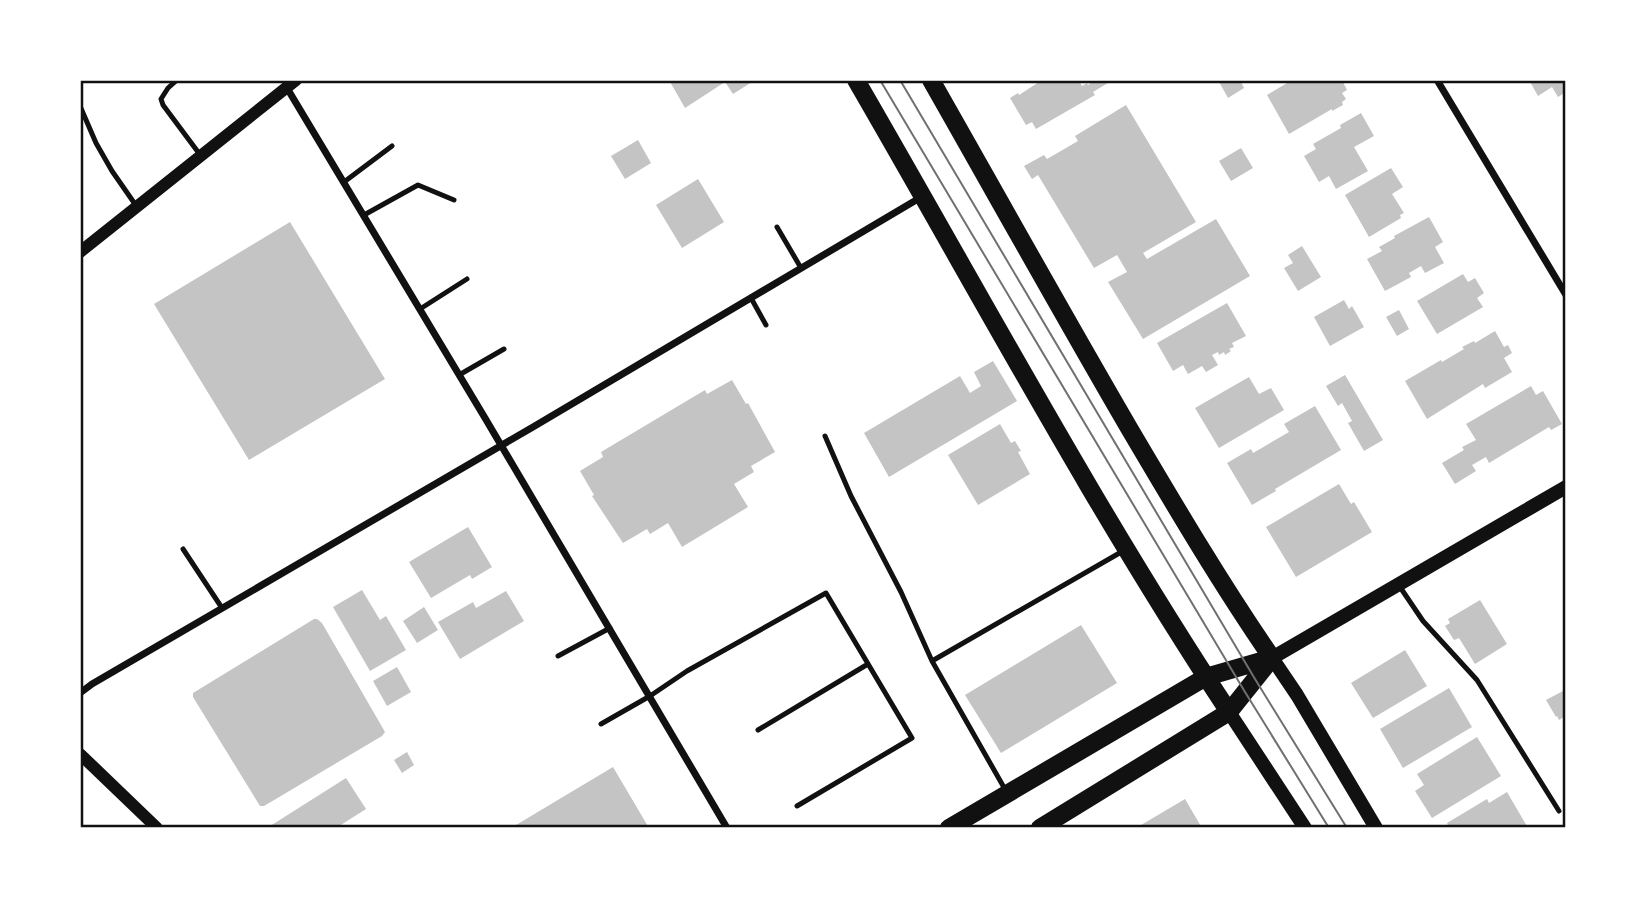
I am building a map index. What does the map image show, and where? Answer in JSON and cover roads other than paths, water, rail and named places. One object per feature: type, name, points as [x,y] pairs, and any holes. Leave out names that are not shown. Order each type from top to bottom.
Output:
[{"type":"main road","points":[[856,80],[1037,399],[1180,639],[1305,828]]},
{"type":"main road","points":[[931,80],[1177,509],[1246,620],[1297,695],[1376,828]]},
{"type":"main road","points":[[949,828],[1206,677],[1272,658],[1566,487]]},
{"type":"main road","points":[[1040,828],[1229,712],[1272,658]]},
{"type":"street","points":[[1437,80],[1566,295]]},
{"type":"street","points":[[80,252],[292,84],[344,183],[727,828]]},
{"type":"street","points":[[80,693],[923,195]]},
{"type":"street","points":[[80,754],[157,828]]},
{"type":"lane","points":[[177,80],[168,88],[162,99],[163,106],[202,156]]},
{"type":"lane","points":[[80,106],[101,152],[138,207]]},
{"type":"lane","points":[[344,183],[392,146]]},
{"type":"lane","points":[[364,215],[418,185],[454,200]]},
{"type":"lane","points":[[777,228],[801,268]]},
{"type":"lane","points":[[420,309],[467,279]]},
{"type":"lane","points":[[751,298],[766,325]]},
{"type":"lane","points":[[459,375],[504,349]]},
{"type":"lane","points":[[825,436],[851,496],[901,592],[932,661],[1008,793]]},
{"type":"lane","points":[[183,549],[222,608]]},
{"type":"lane","points":[[932,661],[1126,549]]},
{"type":"lane","points":[[1398,584],[1423,621],[1477,680],[1559,811]]},
{"type":"lane","points":[[601,724],[687,671],[826,593],[912,738],[797,806]]},
{"type":"lane","points":[[558,656],[610,628]]},
{"type":"lane","points":[[758,730],[868,664]]},
{"type":"tram line","points":[[880,80],[1329,828]]},
{"type":"tram line","points":[[900,80],[1255,679],[1347,828]]}]
